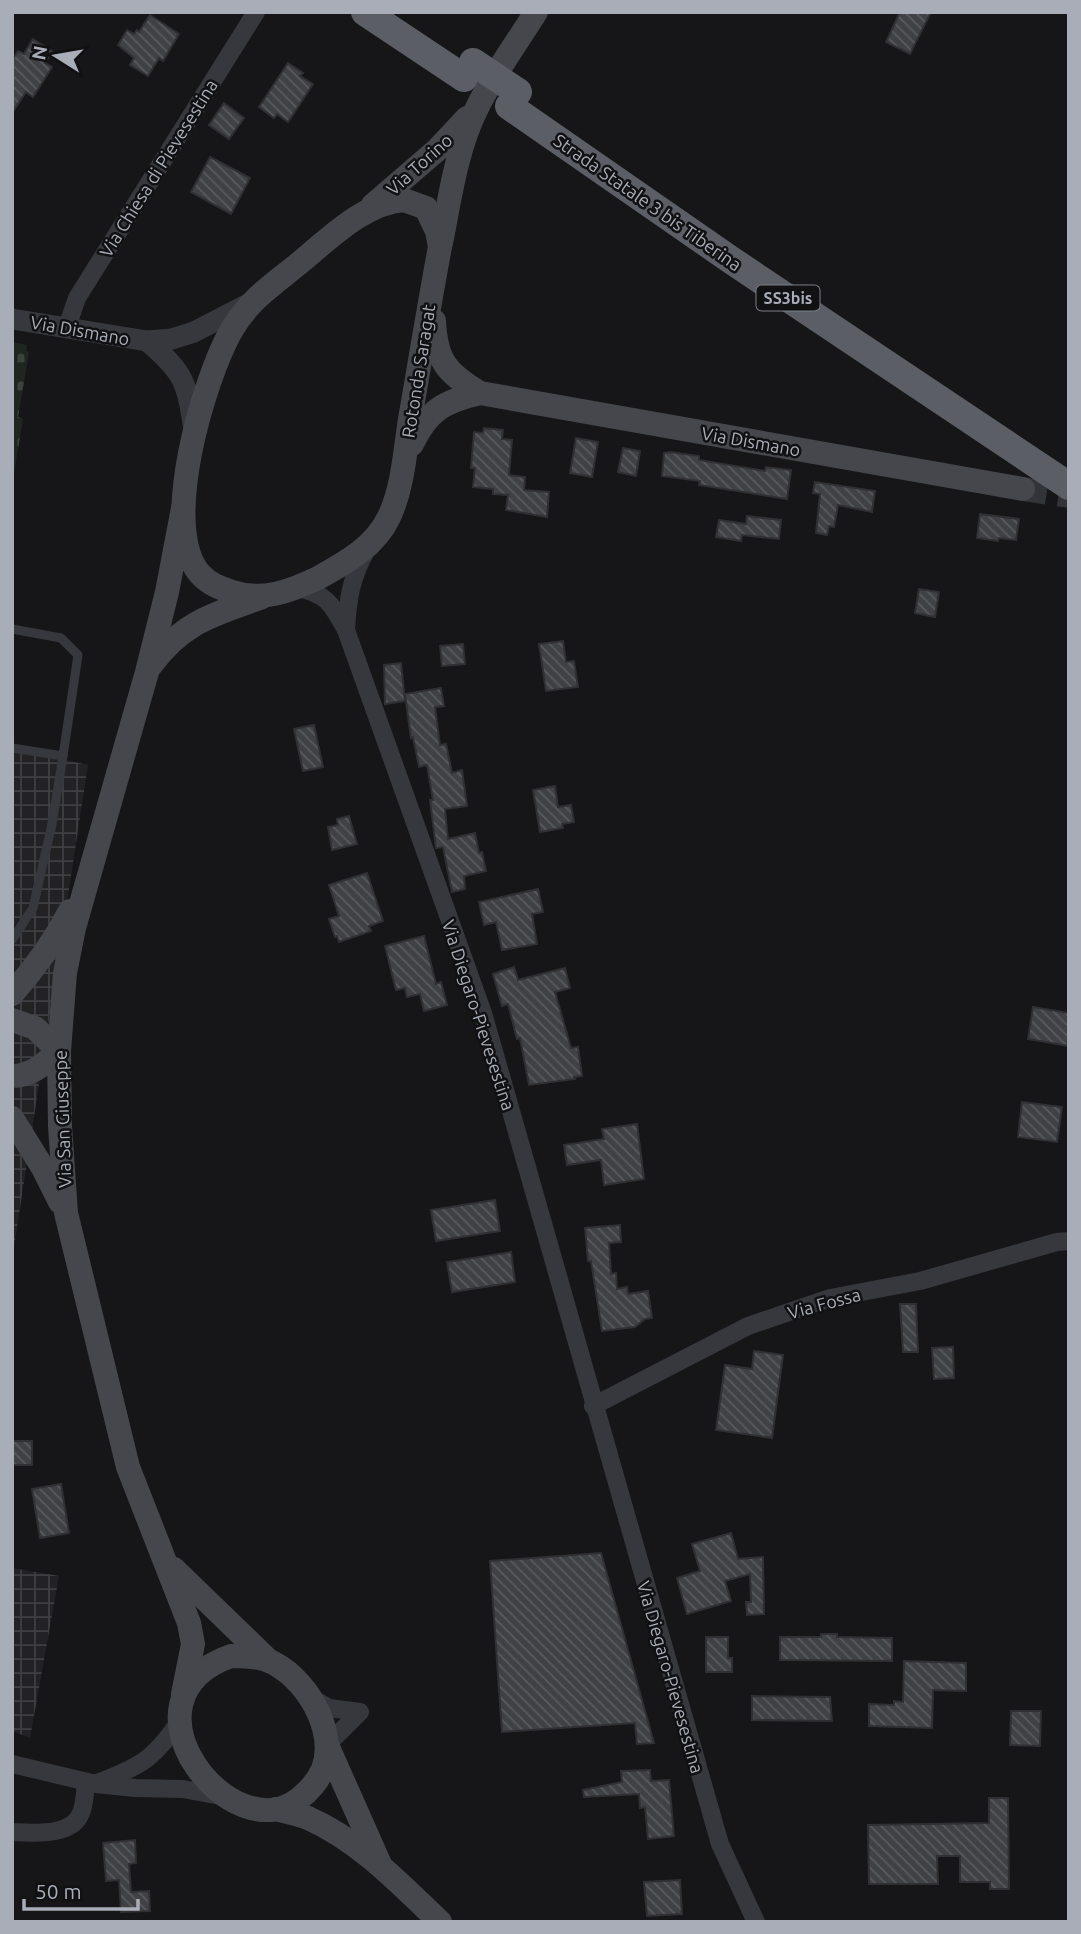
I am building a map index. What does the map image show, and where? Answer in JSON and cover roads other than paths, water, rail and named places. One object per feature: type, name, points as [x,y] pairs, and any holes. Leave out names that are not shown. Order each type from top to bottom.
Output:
[{"type":"highway","name":"Strada Statale 3 bis Tiberina","points":[[365,12],[469,70],[514,99],[1069,466]]},
{"type":"highway","name":"Strada Statale 3 bis Tiberina","points":[[397,12],[469,70]]},
{"type":"highway","name":"Strada Statale 3 bis Tiberina","points":[[514,99],[731,260],[1069,486]]},
{"type":"main road","name":"Via Torino","points":[[440,247],[459,155],[477,108],[536,12]]},
{"type":"main road","name":"Via Torino","points":[[358,217],[438,149],[477,108]]},
{"type":"main road","name":"Rotonda Saragat","points":[[396,201],[426,208],[433,219],[440,247],[396,500],[384,526],[369,545],[340,566],[298,588],[264,597],[238,594],[219,588],[198,572],[186,546],[183,508],[194,430],[210,375],[219,353],[250,303],[358,217],[396,201]]},
{"type":"main road","name":"Via Dismano","points":[[432,289],[435,341],[439,356],[454,376],[480,393],[1023,489]]},
{"type":"main road","name":"Via Dismano","points":[[404,460],[417,432],[432,412],[459,398],[480,393]]},
{"type":"main road","name":"Via San Giuseppe","points":[[183,508],[167,592],[147,672],[87,880],[65,972],[59,1051],[60,1126],[66,1213],[128,1467],[189,1623],[193,1644],[192,1660],[183,1694]]},
{"type":"main road","name":"Via San Giuseppe","points":[[147,672],[180,633],[206,617],[264,597]]},
{"type":"main road","points":[[12,994],[57,936],[87,880]]},
{"type":"main road","points":[[12,1020],[35,1028],[59,1051],[38,1069],[12,1076]]},
{"type":"main road","points":[[12,1118],[43,1168],[66,1213]]},
{"type":"main road","name":"Via San Giuseppe","points":[[167,1563],[269,1661]]},
{"type":"main road","points":[[276,1809],[295,1802],[319,1778],[325,1764],[325,1730],[310,1698],[284,1670],[269,1661],[231,1656],[202,1669],[183,1694],[180,1723],[194,1765],[211,1785],[227,1797],[256,1808],[276,1809],[306,1818],[354,1845],[440,1922]]},
{"type":"main road","points":[[327,1745],[380,1866]]},
{"type":"street","name":"Via Chiesa di Pievesestina","points":[[67,327],[77,298],[256,12]]},
{"type":"street","name":"Via Dismano","points":[[12,318],[44,329],[67,327],[147,341],[172,339],[194,332],[250,303]]},
{"type":"street","name":"Via Dismano","points":[[147,341],[174,365],[182,377],[188,393],[194,430]]},
{"type":"street","name":"Via Diegaro-Pievesestina","points":[[346,629],[354,573],[369,545]]},
{"type":"street","name":"Via Diegaro-Pievesestina","points":[[298,588],[328,598],[346,629],[482,1013],[720,1844],[756,1922]]},
{"type":"street","name":"Via Fossa","points":[[593,1406],[748,1326],[830,1298],[920,1281],[1057,1242],[1069,1241]]},
{"type":"street","points":[[310,1698],[329,1708],[368,1711],[327,1745]]},
{"type":"street","points":[[91,1783],[133,1769],[150,1758],[180,1723]]},
{"type":"street","points":[[12,1763],[91,1783],[144,1789],[183,1789],[227,1797]]},
{"type":"street","points":[[12,1832],[48,1833],[73,1825],[82,1813],[91,1783]]},
{"type":"lane","points":[[12,629],[61,638],[78,655],[52,824],[33,908],[12,940]]},
{"type":"lane","points":[[12,748],[63,756]]},
{"type":"tunnel","points":[[1023,489],[1069,496]]}]
